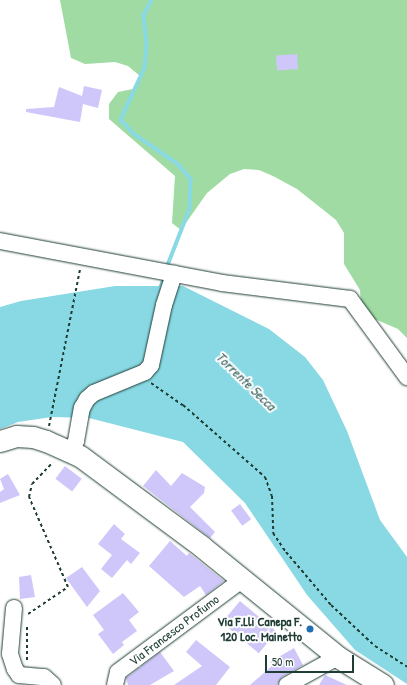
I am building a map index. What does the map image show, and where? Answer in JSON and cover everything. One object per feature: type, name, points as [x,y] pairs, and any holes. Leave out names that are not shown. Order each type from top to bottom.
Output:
[{"type":"main road","points":[[0,441],[16,436],[46,441],[71,451],[144,503],[338,657],[382,685]]},
{"type":"street","points":[[0,241],[82,258],[222,283],[350,298],[407,377]]},
{"type":"street","points":[[71,451],[76,441],[82,408],[87,399],[94,393],[135,376],[151,365],[164,305],[174,274]]},
{"type":"street","name":"Via Francesco Profumo","points":[[115,685],[118,672],[242,580]]},
{"type":"street","points":[[21,612],[10,654],[19,675],[44,677],[53,685]]},
{"type":"street","points":[[293,682],[338,657]]},
{"type":"path","points":[[46,441],[82,258]]},
{"type":"path","points":[[135,376],[164,390],[265,477],[272,496],[273,533],[286,552],[331,605],[376,646],[407,667]]},
{"type":"path","points":[[21,612],[33,609],[68,588],[29,498],[32,484],[44,469],[71,451]]},
{"type":"path","points":[[27,676],[28,623]]},
{"type":"green space","points":[[60,0],[407,0],[407,338],[398,329],[370,317],[361,305],[360,290],[344,264],[344,233],[336,220],[297,189],[273,176],[259,170],[244,169],[230,174],[207,193],[181,230],[172,223],[175,176],[109,119],[109,104],[118,92],[133,89],[140,76],[128,66],[115,62],[85,64],[71,58]]},
{"type":"water","name":"Torrente Secca","points":[[115,286],[183,286],[269,329],[305,357],[323,380],[347,431],[380,520],[407,557],[407,684],[355,650],[307,595],[245,503],[183,442],[89,418],[52,417],[18,422],[0,429],[0,307],[21,301]]},
{"type":"building","points":[[297,54],[298,69],[277,70],[276,55]]},
{"type":"building","points":[[84,86],[102,90],[98,108],[83,104],[80,122],[26,112],[26,109],[54,107],[59,87],[82,96]]},
{"type":"building","points":[[65,466],[82,479],[72,491],[55,479]]},
{"type":"building","points":[[156,470],[171,486],[182,473],[205,487],[204,493],[190,507],[215,532],[210,538],[143,486]]},
{"type":"building","points":[[8,474],[20,495],[0,503],[0,492],[4,489],[0,479]]},
{"type":"building","points":[[240,504],[251,519],[242,526],[231,510]]},
{"type":"building","points":[[114,524],[125,534],[121,539],[140,553],[131,564],[127,560],[112,578],[101,569],[112,555],[98,544]]},
{"type":"building","points":[[170,541],[187,556],[189,553],[224,581],[206,595],[200,586],[184,597],[149,566]]},
{"type":"building","points":[[82,567],[100,591],[87,607],[66,578]]},
{"type":"building","points":[[31,575],[35,597],[20,599],[19,577]]},
{"type":"building","points":[[123,593],[139,612],[129,620],[137,631],[122,642],[124,645],[113,654],[98,634],[104,630],[93,615]]},
{"type":"building","points":[[240,601],[277,632],[259,653],[222,622]]},
{"type":"building","points":[[196,640],[230,667],[216,685],[174,685],[202,666],[186,652]]},
{"type":"building","points":[[294,648],[303,665],[282,677],[277,685],[250,685],[273,665],[270,662]]},
{"type":"building","points":[[160,652],[174,671],[150,685],[128,685],[126,678]]},
{"type":"building","points":[[325,675],[347,685],[319,685]]},
{"type":"waterway","points":[[152,0],[144,16],[147,45],[145,68],[121,120],[134,134],[178,164],[191,179],[190,209],[167,268]]},
{"type":"waterway","points":[[159,291],[165,276]]},
{"type":"place","name":"Via F.Lli Canepa F. 120 Loc. Mainetto","points":[[310,629]]}]
